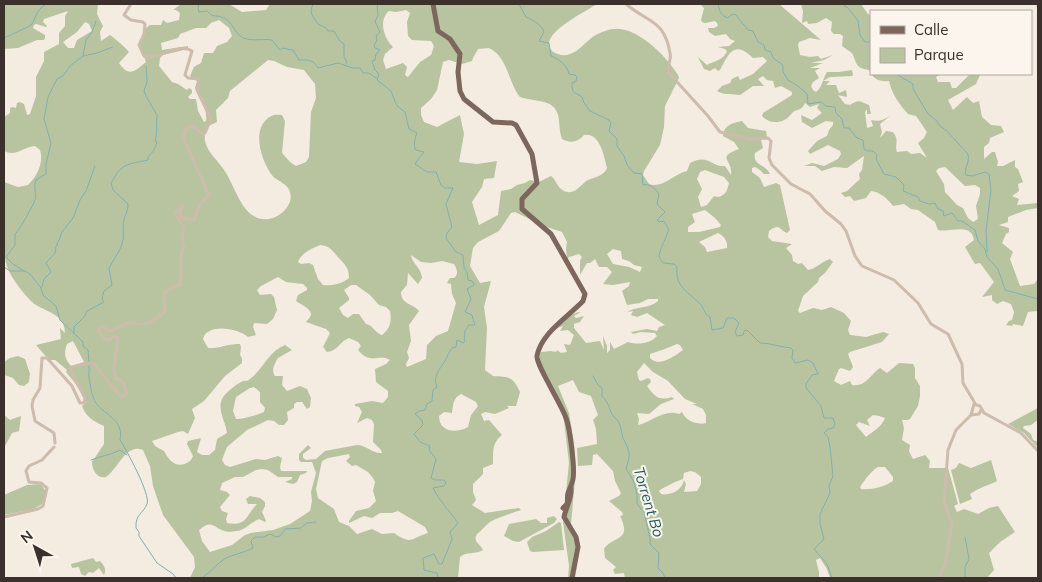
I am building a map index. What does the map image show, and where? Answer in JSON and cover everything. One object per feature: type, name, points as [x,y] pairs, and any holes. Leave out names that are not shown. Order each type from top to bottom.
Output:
[{"type":"main road","points":[[433,4],[438,31],[450,39],[460,54],[458,72],[460,91],[464,100],[493,122],[512,123],[519,129],[532,156],[537,182],[522,199],[522,207],[525,213],[551,234],[585,294],[583,302],[547,336],[538,353],[538,365],[552,388],[565,416],[575,470],[569,496],[567,518],[572,521]]},
{"type":"main road","points":[[567,473],[572,475],[565,519],[576,537],[578,545],[572,575]]},
{"type":"street","points":[[4,517],[43,506],[47,488],[41,482],[29,482],[26,471],[29,466],[42,460],[55,445],[54,433],[42,427],[34,419],[32,406],[33,400],[40,388],[41,360],[44,357],[47,358],[72,386],[78,401],[82,404],[85,398],[70,369],[83,364],[94,364],[120,396],[125,396],[127,393],[123,382],[115,377],[114,368],[118,338],[115,336],[108,340],[104,339],[98,330],[102,326],[110,330],[128,323],[144,325],[164,313],[166,309],[163,296],[171,288],[179,285],[182,277],[180,255],[184,248],[182,241],[184,230],[176,213],[182,206],[181,216],[184,219],[194,220],[200,204],[208,197],[208,192],[184,140],[184,132],[188,127],[195,127],[202,133],[205,133],[211,119],[197,90],[200,79],[190,78],[185,75],[192,52],[190,49],[181,48],[149,57],[142,54],[139,44],[144,34],[145,24],[125,17],[125,12],[131,4]]},
{"type":"street","points":[[626,4],[660,27],[671,55],[667,67],[668,72],[708,116],[716,129],[724,134],[749,139],[768,138],[770,141],[769,158],[772,165],[791,184],[810,194],[825,212],[844,227],[853,252],[862,266],[892,278],[919,302],[931,324],[950,336],[961,361],[962,383],[974,409],[1021,433],[1038,451]]},
{"type":"street","points":[[939,578],[945,564],[952,526],[952,520],[945,509],[944,502],[948,451],[956,430],[974,409],[980,406],[982,412]]},
{"type":"green space","points":[[4,4],[98,4],[97,14],[103,26],[100,32],[101,41],[110,35],[125,47],[129,52],[119,63],[126,70],[132,72],[146,62],[140,45],[146,28],[150,25],[161,25],[163,20],[167,23],[179,20],[180,13],[173,10],[181,4],[229,4],[242,12],[266,10],[270,4],[597,4],[557,31],[551,38],[549,45],[552,51],[561,55],[571,54],[594,36],[610,30],[620,29],[636,34],[653,46],[679,78],[665,106],[664,127],[660,145],[644,171],[643,175],[649,184],[663,183],[687,171],[690,163],[701,159],[716,165],[725,166],[731,175],[730,165],[726,157],[739,149],[734,142],[723,136],[725,129],[732,124],[742,121],[748,128],[766,131],[767,137],[761,140],[763,148],[755,153],[755,157],[757,163],[766,168],[770,174],[764,174],[755,167],[752,168],[752,172],[760,178],[764,187],[776,183],[780,185],[790,230],[787,233],[779,227],[775,227],[769,231],[768,237],[772,241],[792,244],[786,248],[792,255],[793,261],[798,264],[802,263],[808,270],[830,259],[833,262],[819,278],[818,282],[803,296],[798,311],[800,313],[813,308],[822,310],[831,307],[844,313],[851,321],[848,330],[850,335],[866,337],[883,332],[889,334],[882,342],[850,352],[848,354],[853,367],[850,371],[839,369],[834,381],[841,385],[850,381],[852,385],[857,385],[864,382],[880,368],[887,373],[899,363],[913,364],[915,378],[920,386],[920,396],[918,406],[910,419],[902,420],[904,428],[902,440],[910,445],[909,451],[913,459],[925,455],[930,461],[929,468],[948,468],[958,504],[954,506],[957,512],[964,509],[978,514],[998,506],[1015,532],[1000,542],[989,553],[994,570],[987,578],[830,578],[820,558],[816,560],[819,578],[625,578],[624,573],[615,574],[613,570],[616,567],[605,558],[604,549],[623,534],[623,524],[620,516],[623,515],[622,512],[609,501],[621,493],[615,481],[613,471],[597,454],[593,455],[592,465],[578,466],[577,448],[597,444],[593,420],[598,415],[591,396],[579,392],[573,380],[558,386],[569,413],[574,443],[576,469],[571,524],[580,544],[575,578],[568,578],[569,566],[563,522],[569,463],[564,421],[563,415],[538,362],[541,352],[556,352],[557,350],[561,353],[567,352],[564,344],[570,345],[574,335],[568,330],[560,331],[563,326],[555,329],[577,312],[581,312],[574,316],[576,318],[584,316],[580,322],[574,324],[574,328],[586,343],[600,341],[604,350],[603,336],[607,346],[607,353],[610,350],[610,342],[614,349],[628,342],[640,344],[647,342],[657,336],[655,333],[641,332],[633,334],[631,332],[647,329],[657,331],[659,327],[665,325],[647,313],[637,317],[631,315],[633,311],[627,312],[654,304],[658,299],[648,299],[640,303],[627,305],[622,291],[629,286],[630,282],[613,285],[603,284],[612,272],[607,267],[599,267],[595,259],[587,263],[580,275],[580,261],[582,257],[579,254],[567,259],[567,242],[562,232],[544,226],[515,212],[511,213],[499,231],[478,242],[473,248],[470,266],[480,283],[491,281],[484,307],[487,328],[485,370],[493,376],[510,378],[520,392],[516,406],[507,406],[509,408],[495,414],[485,412],[481,414],[484,421],[489,420],[502,435],[495,444],[493,464],[483,468],[483,474],[473,484],[476,500],[472,505],[485,513],[519,508],[521,510],[492,521],[477,534],[476,541],[483,550],[460,557],[458,578],[190,578],[195,567],[194,557],[163,515],[153,486],[150,466],[143,450],[137,449],[127,453],[106,477],[100,477],[94,471],[92,462],[104,444],[104,426],[93,420],[86,413],[82,406],[86,401],[66,372],[67,370],[55,360],[49,360],[36,345],[61,339],[60,328],[65,333],[64,326],[52,313],[36,305],[18,286],[8,269],[6,261],[3,239],[4,182],[18,187],[28,185],[37,173],[41,155],[40,150],[35,146],[12,153],[4,151],[4,117],[10,113],[10,108],[16,108],[17,103],[20,102],[24,104],[27,115],[30,114],[36,96],[36,77],[44,61],[44,52],[59,44],[59,33],[65,26],[65,16],[68,11],[44,19],[43,22],[46,27],[34,25],[33,28],[45,35],[44,40],[37,40],[18,48],[4,49]],"holes":[[[406,10],[410,13],[407,22],[408,36],[412,40],[431,41],[434,46],[431,55],[420,62],[408,77],[405,75],[407,67],[403,63],[386,69],[383,60],[385,54],[393,47],[383,29],[386,15],[389,11]],[[219,20],[229,28],[232,36],[227,42],[217,46],[213,53],[204,53],[201,63],[194,67],[190,76],[197,81],[195,88],[206,113],[206,121],[204,122],[198,111],[196,99],[188,97],[192,90],[189,88],[187,90],[172,82],[159,66],[160,58],[163,55],[188,49],[188,46],[162,50],[161,43],[178,38],[180,34],[196,28],[206,28],[211,23]],[[85,22],[89,24],[92,31],[77,40],[74,48],[68,48],[63,42],[77,32]],[[489,48],[495,52],[504,64],[520,97],[548,103],[556,110],[562,139],[574,142],[584,135],[589,135],[598,141],[607,168],[606,171],[570,192],[561,189],[551,176],[539,182],[530,180],[511,189],[501,191],[498,215],[479,225],[472,202],[482,187],[484,179],[494,178],[497,161],[477,164],[459,162],[464,134],[460,115],[437,127],[424,122],[421,115],[421,108],[437,90],[443,62],[449,60],[462,64],[472,61],[478,49]],[[268,60],[287,67],[304,70],[315,84],[316,98],[311,112],[309,157],[306,162],[296,166],[282,153],[285,121],[282,115],[269,117],[261,126],[260,148],[268,169],[273,176],[288,188],[290,193],[291,198],[287,208],[279,215],[274,218],[260,219],[253,216],[242,204],[226,173],[209,150],[205,141],[206,127],[217,122],[216,110],[228,98],[230,91]],[[705,170],[724,177],[729,183],[724,194],[718,197],[714,196],[707,205],[701,207],[698,197],[702,189],[697,179],[700,172]],[[705,210],[721,225],[720,227],[699,232],[688,232],[688,227],[695,222],[692,214]],[[718,233],[725,239],[727,248],[707,252],[705,247],[699,242]],[[320,245],[328,247],[346,266],[349,278],[337,284],[323,285],[318,279],[313,265],[298,262],[308,251]],[[613,249],[621,251],[622,259],[642,267],[640,272],[629,267],[613,264],[607,254]],[[411,255],[421,262],[442,261],[454,264],[457,275],[454,278],[450,278],[447,283],[451,284],[452,294],[456,303],[448,331],[436,336],[427,345],[426,359],[407,367],[406,364],[409,358],[407,352],[411,341],[409,325],[419,311],[414,306],[405,302],[401,292],[407,285],[408,273],[418,284],[422,278]],[[278,277],[286,282],[303,284],[307,290],[298,295],[296,301],[311,313],[306,322],[326,329],[330,333],[323,347],[327,352],[334,350],[349,338],[358,342],[361,346],[358,350],[363,355],[390,360],[375,369],[376,382],[388,391],[388,397],[383,403],[372,401],[355,404],[362,412],[357,423],[367,418],[372,420],[374,424],[373,442],[382,453],[357,445],[325,451],[316,459],[306,460],[303,458],[303,454],[311,448],[308,445],[299,454],[299,460],[301,462],[312,462],[316,473],[311,492],[310,511],[290,524],[273,530],[245,535],[232,545],[210,552],[202,541],[199,530],[203,527],[210,524],[225,531],[233,532],[242,530],[259,519],[266,521],[262,512],[265,502],[260,498],[250,496],[246,499],[248,504],[257,504],[245,519],[239,523],[227,523],[228,513],[222,511],[220,507],[230,495],[220,490],[222,483],[262,469],[268,470],[278,477],[292,477],[292,479],[285,482],[293,484],[297,482],[300,475],[307,471],[281,471],[282,458],[278,456],[265,460],[256,459],[230,467],[225,465],[222,460],[227,447],[247,430],[268,420],[284,425],[288,420],[287,412],[294,408],[294,404],[297,402],[302,402],[307,409],[310,407],[311,398],[307,389],[300,386],[287,391],[282,385],[283,376],[275,376],[273,372],[278,358],[292,350],[285,345],[279,348],[250,379],[237,384],[223,397],[221,412],[227,433],[217,439],[215,450],[209,455],[202,455],[197,452],[201,438],[188,441],[187,444],[193,456],[187,463],[179,465],[172,462],[164,451],[155,446],[152,441],[183,431],[188,434],[195,418],[192,409],[204,401],[225,376],[242,363],[240,344],[208,348],[203,339],[206,334],[216,329],[230,329],[248,337],[256,335],[253,327],[254,323],[267,324],[273,319],[277,310],[274,297],[271,294],[260,295],[257,290]],[[351,285],[356,285],[370,295],[379,305],[386,307],[390,311],[391,318],[387,330],[382,335],[366,324],[359,314],[353,314],[348,318],[343,315],[339,308],[349,300],[344,290]],[[73,341],[84,362],[71,366],[65,353],[67,344]],[[677,344],[683,350],[671,358],[658,362],[650,358],[650,354]],[[644,363],[653,372],[668,381],[685,399],[703,409],[706,415],[706,423],[692,422],[682,412],[679,414],[663,414],[638,425],[637,413],[649,414],[661,404],[674,399],[672,397],[664,399],[655,395],[647,386],[651,382],[648,378],[639,380],[637,372]],[[254,387],[260,392],[260,402],[265,408],[264,412],[236,419],[233,411],[236,397]],[[461,394],[476,402],[478,406],[471,415],[468,427],[454,431],[445,428],[439,416],[444,412],[452,413],[454,402]],[[873,415],[885,418],[879,427],[866,437],[856,425],[859,422],[870,426],[867,420]],[[349,454],[350,457],[346,461],[352,466],[356,465],[368,472],[373,478],[375,482],[373,491],[376,501],[369,508],[356,511],[349,523],[364,516],[372,518],[380,513],[398,511],[425,527],[428,533],[411,540],[404,539],[394,533],[382,534],[372,529],[357,534],[349,526],[339,522],[334,509],[318,498],[316,489],[322,461]],[[878,467],[885,467],[893,477],[893,481],[878,488],[861,489],[860,487]],[[690,471],[695,472],[701,477],[701,484],[697,491],[684,492],[686,484],[684,480],[681,487],[672,493],[661,494],[659,491],[683,479],[684,473]]]},
{"type":"green space","points":[[695,4],[779,4],[821,40],[810,38],[799,42],[800,55],[818,56],[821,59],[833,55],[824,60],[811,63],[823,63],[810,68],[820,68],[815,71],[819,78],[811,86],[813,90],[816,92],[818,90],[827,72],[852,70],[852,76],[830,77],[823,81],[830,81],[826,85],[836,85],[839,93],[846,90],[847,97],[838,95],[845,104],[850,105],[859,101],[869,105],[871,114],[867,114],[867,109],[865,112],[867,128],[873,126],[871,120],[881,120],[891,115],[880,124],[882,132],[880,138],[886,131],[893,132],[897,140],[897,152],[920,153],[927,158],[918,143],[927,132],[916,116],[908,114],[902,106],[894,95],[889,81],[879,80],[872,75],[939,75],[936,77],[938,82],[950,82],[952,88],[956,88],[969,75],[980,75],[976,84],[948,100],[953,110],[967,97],[973,103],[979,101],[982,117],[991,125],[1001,126],[1004,132],[990,138],[989,143],[984,147],[984,159],[992,152],[995,152],[998,162],[997,166],[1003,166],[1015,160],[1015,167],[1018,169],[1023,182],[1018,184],[1019,191],[1012,196],[1019,199],[1017,205],[1038,203],[1038,208],[1026,210],[1008,217],[1008,222],[999,225],[1009,228],[1009,232],[1002,243],[1013,252],[1010,259],[1020,286],[1034,284],[1038,279],[1038,313],[1037,311],[1028,312],[1023,326],[1006,325],[1012,320],[1014,312],[1011,304],[1003,301],[997,304],[992,300],[992,295],[982,297],[994,282],[980,263],[975,264],[965,247],[974,240],[969,231],[959,229],[938,230],[935,222],[918,210],[911,209],[904,204],[893,206],[884,196],[874,191],[871,191],[866,198],[854,201],[850,196],[845,197],[841,193],[847,191],[860,179],[859,174],[862,170],[864,156],[847,168],[834,167],[822,171],[815,166],[804,166],[812,163],[824,166],[838,159],[841,154],[840,151],[828,145],[810,154],[808,151],[817,141],[827,136],[833,125],[833,122],[826,121],[812,128],[802,122],[801,115],[812,120],[822,113],[817,108],[819,104],[810,107],[805,103],[788,118],[772,122],[762,116],[763,113],[792,95],[792,92],[781,86],[775,88],[773,81],[767,80],[763,76],[758,79],[764,86],[753,86],[740,95],[725,94],[717,91],[738,76],[740,80],[753,74],[767,61],[763,57],[753,58],[737,49],[729,54],[720,70],[718,71],[715,68],[710,71],[704,69],[698,57],[707,65],[726,54],[727,51],[725,49],[718,47],[729,46],[735,41],[726,34],[715,36],[709,32],[708,28],[718,26],[715,21],[702,22],[704,8],[701,5]],"holes":[[[945,167],[965,186],[975,185],[980,188],[980,194],[976,206],[978,219],[973,222],[968,218],[963,208],[957,205],[945,192],[944,184],[936,171],[939,168]]]},
{"type":"green space","points":[[801,4],[861,4],[870,15],[870,72],[859,66],[852,53],[842,46],[843,36],[834,34],[831,31],[832,22],[826,18],[817,23],[808,24],[807,21],[802,23],[803,11]]},
{"type":"green space","points":[[18,356],[25,359],[30,374],[29,382],[24,386],[19,385],[13,378],[4,375],[4,362]]},
{"type":"green space","points":[[1038,408],[1038,420],[1023,428],[1031,434],[1033,440],[1038,442],[1038,448],[1024,433],[1008,424]]},
{"type":"green space","points":[[4,415],[10,420],[21,416],[19,431],[12,433],[4,448]]},
{"type":"green space","points":[[991,460],[997,481],[970,494],[972,499],[960,504],[951,470],[956,468],[959,463],[971,468]]},
{"type":"green space","points":[[41,484],[46,492],[42,504],[34,509],[4,515],[4,495],[27,485]]},
{"type":"green space","points":[[554,516],[557,519],[554,523],[519,542],[504,536],[509,524],[536,519],[541,523],[547,523],[547,518]]},
{"type":"green space","points":[[559,522],[561,523],[564,550],[530,551],[527,542],[532,537],[546,531]]},
{"type":"green space","points":[[93,558],[96,562],[100,561],[103,564],[105,569],[104,575],[99,568],[85,576],[81,574],[79,567],[72,568],[71,564]]},
{"type":"waterway","points":[[4,38],[30,26],[39,9],[46,4]]},
{"type":"waterway","points":[[199,4],[199,12],[207,11],[213,16],[226,19],[239,35],[246,39],[272,40],[280,50],[282,48],[293,50],[299,60],[308,60],[318,68],[338,63],[353,68],[360,68],[363,73],[369,73],[376,78]]},
{"type":"waterway","points":[[313,4],[312,15],[318,24],[328,31],[334,31],[339,40],[344,44],[346,64]]},
{"type":"waterway","points":[[377,4],[378,15],[375,22],[380,32],[376,36],[377,40],[374,46],[380,50],[376,54],[375,60],[372,61],[375,70],[379,74],[377,80],[391,91],[397,106],[405,112],[409,129],[417,133],[415,148],[424,152],[415,164],[427,172],[436,172],[441,185],[445,188],[453,188],[446,204],[452,227],[447,233],[446,238],[456,252],[463,255],[464,268],[467,272],[468,280],[472,281],[474,285],[467,289],[471,299],[465,312],[472,315],[475,325],[469,325],[465,331],[464,343],[457,340],[456,347],[452,348],[436,376],[437,387],[433,390],[432,401],[427,404],[425,410],[415,414],[422,420],[423,425],[414,434],[420,442],[430,446],[429,450],[436,459],[431,478],[444,480],[446,483],[444,486],[433,488],[458,523],[450,532],[452,539],[442,564],[439,564],[434,554],[423,558],[424,570],[437,573],[438,578]]},
{"type":"waterway","points":[[519,4],[526,17],[543,29],[544,32],[539,41],[549,43],[551,56],[562,63],[569,74],[577,77],[576,81],[572,83],[573,91],[582,97],[590,111],[609,120],[611,123],[609,131],[617,139],[617,146],[624,156],[627,165],[634,173],[642,174],[643,185],[652,187],[659,194],[657,204],[665,212],[657,220],[659,222],[664,221],[669,230],[659,257],[663,263],[674,264],[677,267],[678,280],[710,317],[712,330],[723,328],[727,318],[734,318],[739,323],[735,332],[737,336],[743,335],[744,331],[747,330],[760,343],[791,348],[793,350],[792,358],[795,363],[808,360],[813,363],[818,374],[812,375],[806,384],[806,388],[821,406],[824,418],[833,418],[835,424],[833,428],[828,429],[824,433],[828,437],[833,476],[829,486],[830,493],[820,514],[820,524],[824,539],[814,549],[827,564],[832,578]]},
{"type":"waterway","points":[[718,4],[723,16],[728,18],[735,14],[748,30],[753,31],[758,42],[764,45],[765,50],[771,52],[773,58],[783,65],[783,72],[788,80],[807,94],[808,104],[821,102],[826,106],[835,107],[836,113],[842,119],[844,128],[849,128],[857,138],[863,140],[864,149],[873,151],[877,155],[876,159],[884,174],[896,177],[904,185],[903,191],[918,197],[920,201],[929,204],[935,203],[938,209],[943,211],[944,216],[952,213],[958,221],[962,221],[975,230],[978,241],[985,249],[987,257],[998,269],[1005,290],[1038,299]]},
{"type":"waterway","points":[[842,4],[848,8],[858,21],[860,35],[865,42],[870,42]]},
{"type":"waterway","points":[[1037,4],[1038,14]]},
{"type":"waterway","points":[[24,271],[6,257],[15,245],[15,234],[35,200],[36,180],[46,174],[46,164],[51,143],[44,119],[48,97],[57,79],[63,76],[70,66],[83,56],[86,40],[92,32],[96,21]]},
{"type":"waterway","points":[[83,56],[113,47]]},
{"type":"waterway","points":[[74,333],[74,327],[87,311],[104,302],[102,299],[104,291],[112,285],[109,269],[122,244],[123,222],[128,204],[113,190],[111,183],[119,171],[126,165],[148,160],[157,142],[155,141],[157,115],[144,91],[147,82],[146,66]]},
{"type":"waterway","points":[[898,75],[913,84],[913,89],[928,114],[967,153],[969,158],[965,172],[966,175],[972,176],[985,172],[989,174],[991,190],[986,231],[987,252]]},
{"type":"waterway","points":[[42,287],[44,279],[51,272],[46,263],[55,253],[62,232],[73,218],[95,166]]},
{"type":"waterway","points":[[4,267],[10,271],[25,271],[30,274],[41,288],[43,295],[56,306],[60,320],[83,342],[83,346],[88,350],[89,362]]},
{"type":"waterway","points":[[89,366],[90,384],[96,403],[117,423],[121,433],[120,440],[145,491],[147,504],[136,523],[139,536],[157,563],[176,578]]},
{"type":"waterway","name":"Torrent Bo","points":[[593,376],[602,388],[602,396],[608,404],[612,415],[618,421],[629,451],[626,469],[635,485],[637,504],[644,512],[650,544],[659,553],[658,568],[665,578]]},
{"type":"waterway","points":[[91,460],[120,450],[127,455]]},
{"type":"waterway","points":[[202,578],[226,558],[253,548],[251,541],[255,537],[264,537],[270,534],[276,537],[280,536],[285,529],[301,528],[307,523],[316,522]]},
{"type":"waterway","points":[[965,537],[969,559],[965,567],[965,578]]}]
